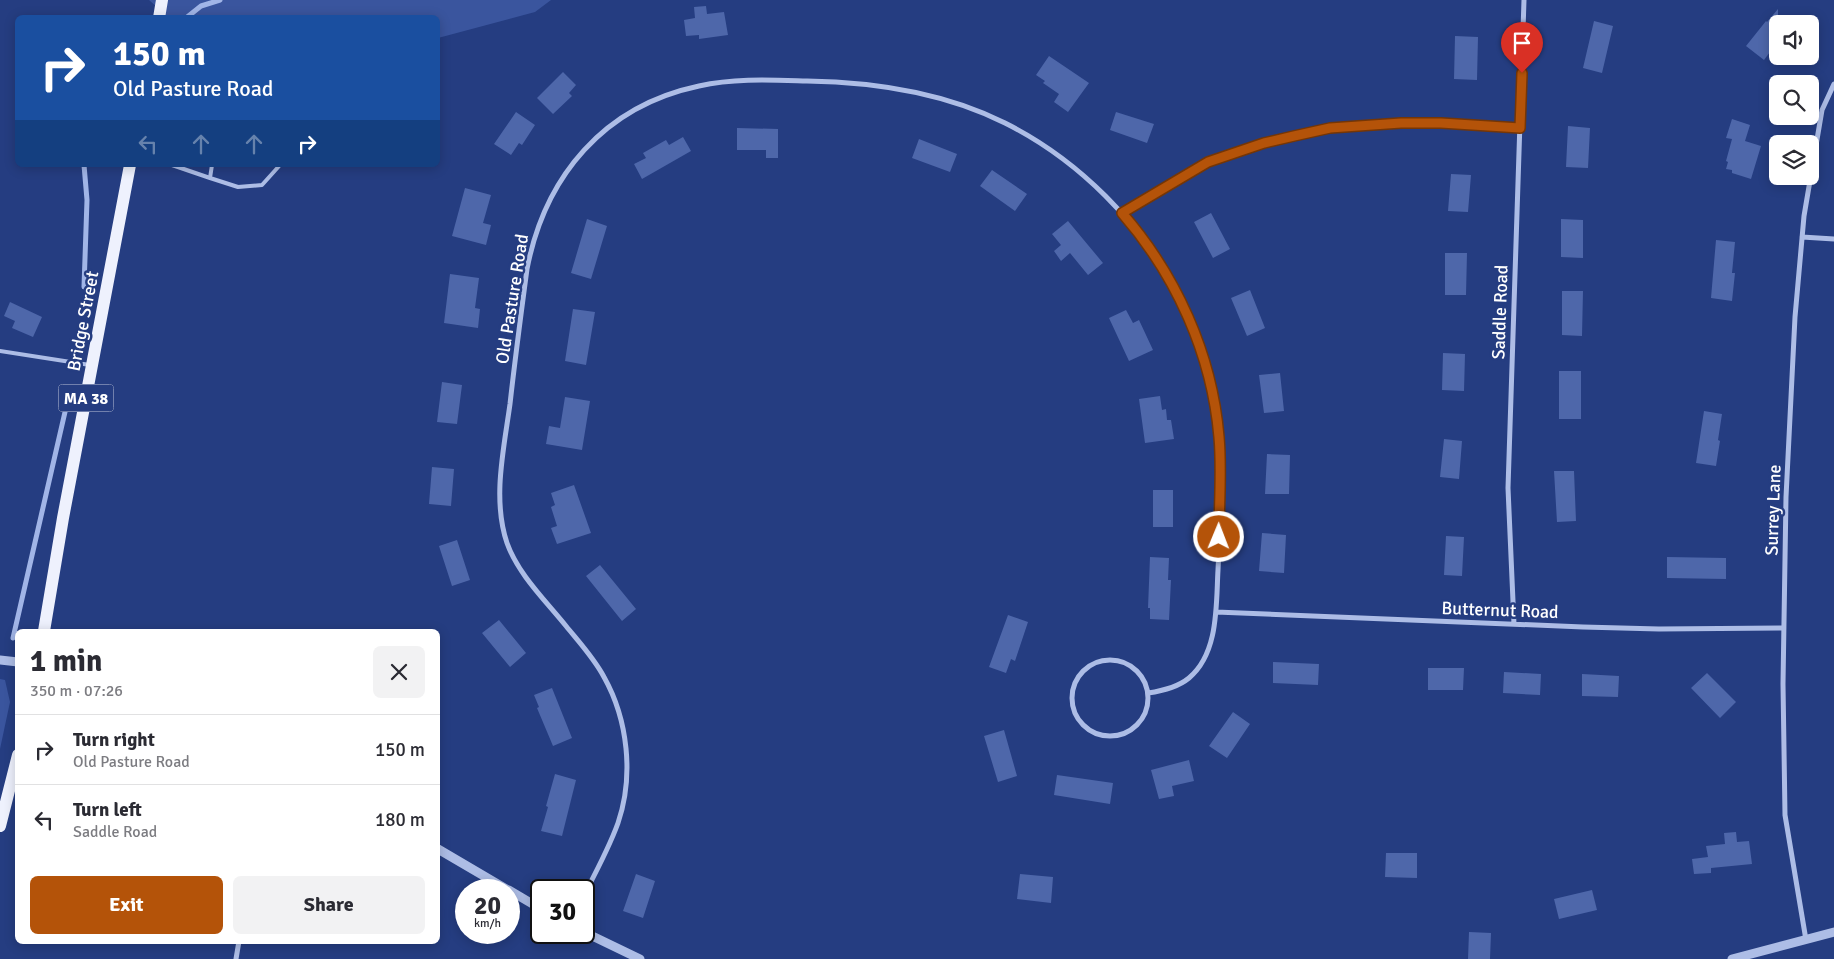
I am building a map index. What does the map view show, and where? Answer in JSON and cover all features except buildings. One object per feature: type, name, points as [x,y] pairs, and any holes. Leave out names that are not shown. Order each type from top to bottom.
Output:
[{"type":"main road","points":[[160,15],[162,0]]},
{"type":"main road","name":"Bridge Street","points":[[44,629],[130,167]]},
{"type":"main road","points":[[0,826],[15,767]]},
{"type":"street","name":"Saddle Road","points":[[1514,624],[1508,488],[1524,0]]},
{"type":"street","name":"Old Pasture Road","points":[[592,879],[608,848],[618,822],[625,794],[627,772],[623,726],[608,686],[593,659],[524,575],[507,543],[503,525],[500,490],[526,279],[532,245],[539,222],[561,179],[593,141],[632,112],[661,97],[700,85],[758,80],[836,81],[888,86],[946,100],[1004,123],[1058,155],[1082,175],[1138,231],[1177,293],[1195,334],[1211,386],[1218,428],[1220,463],[1216,612],[1209,645],[1198,669],[1188,679],[1162,691],[1148,693]]},
{"type":"street","name":"Surrey Lane","points":[[1806,940],[1786,815],[1783,684],[1786,497],[1794,317],[1802,237],[1822,110],[1834,84]]},
{"type":"street","points":[[1122,213],[1208,162],[1264,143],[1330,128],[1401,123],[1441,123],[1520,128]]},
{"type":"street","points":[[1802,237],[1834,239]]},
{"type":"street","name":"Butternut Road","points":[[1216,612],[1659,629],[1784,628]]},
{"type":"street","points":[[0,660],[15,662]]},
{"type":"street","points":[[1110,660],[1119,661],[1135,670],[1146,684],[1148,693],[1148,702],[1142,719],[1128,731],[1119,735],[1101,735],[1085,726],[1079,719],[1072,702],[1075,684],[1085,670],[1092,664],[1110,660]]},
{"type":"street","points":[[440,850],[489,879]]},
{"type":"street","points":[[1732,959],[1834,932]]},
{"type":"street","points":[[595,937],[640,959]]},
{"type":"street","points":[[236,959],[238,944]]},
{"type":"lane","points":[[178,167],[238,187],[262,185],[278,167]]},
{"type":"lane","points":[[210,178],[212,167]]},
{"type":"lane","points":[[0,351],[92,365]]},
{"type":"shaded area","points":[[149,0],[551,0],[535,12],[440,37],[440,15],[166,15]]},
{"type":"shaded area","points":[[0,679],[5,680],[10,702],[0,749]]},
{"type":"waterway","points":[[190,15],[201,6],[220,0]]},
{"type":"waterway","points":[[84,167],[87,200],[84,287]]},
{"type":"waterway","points":[[15,629],[68,399]]},
{"type":"waterway","points":[[13,638],[15,629]]},
{"type":"route","points":[[1219,537],[1219,436],[1211,386],[1203,359],[1187,312],[1177,293],[1138,231],[1122,213],[1208,162],[1264,143],[1330,128],[1401,123],[1441,123],[1520,128],[1522,73]]}]
